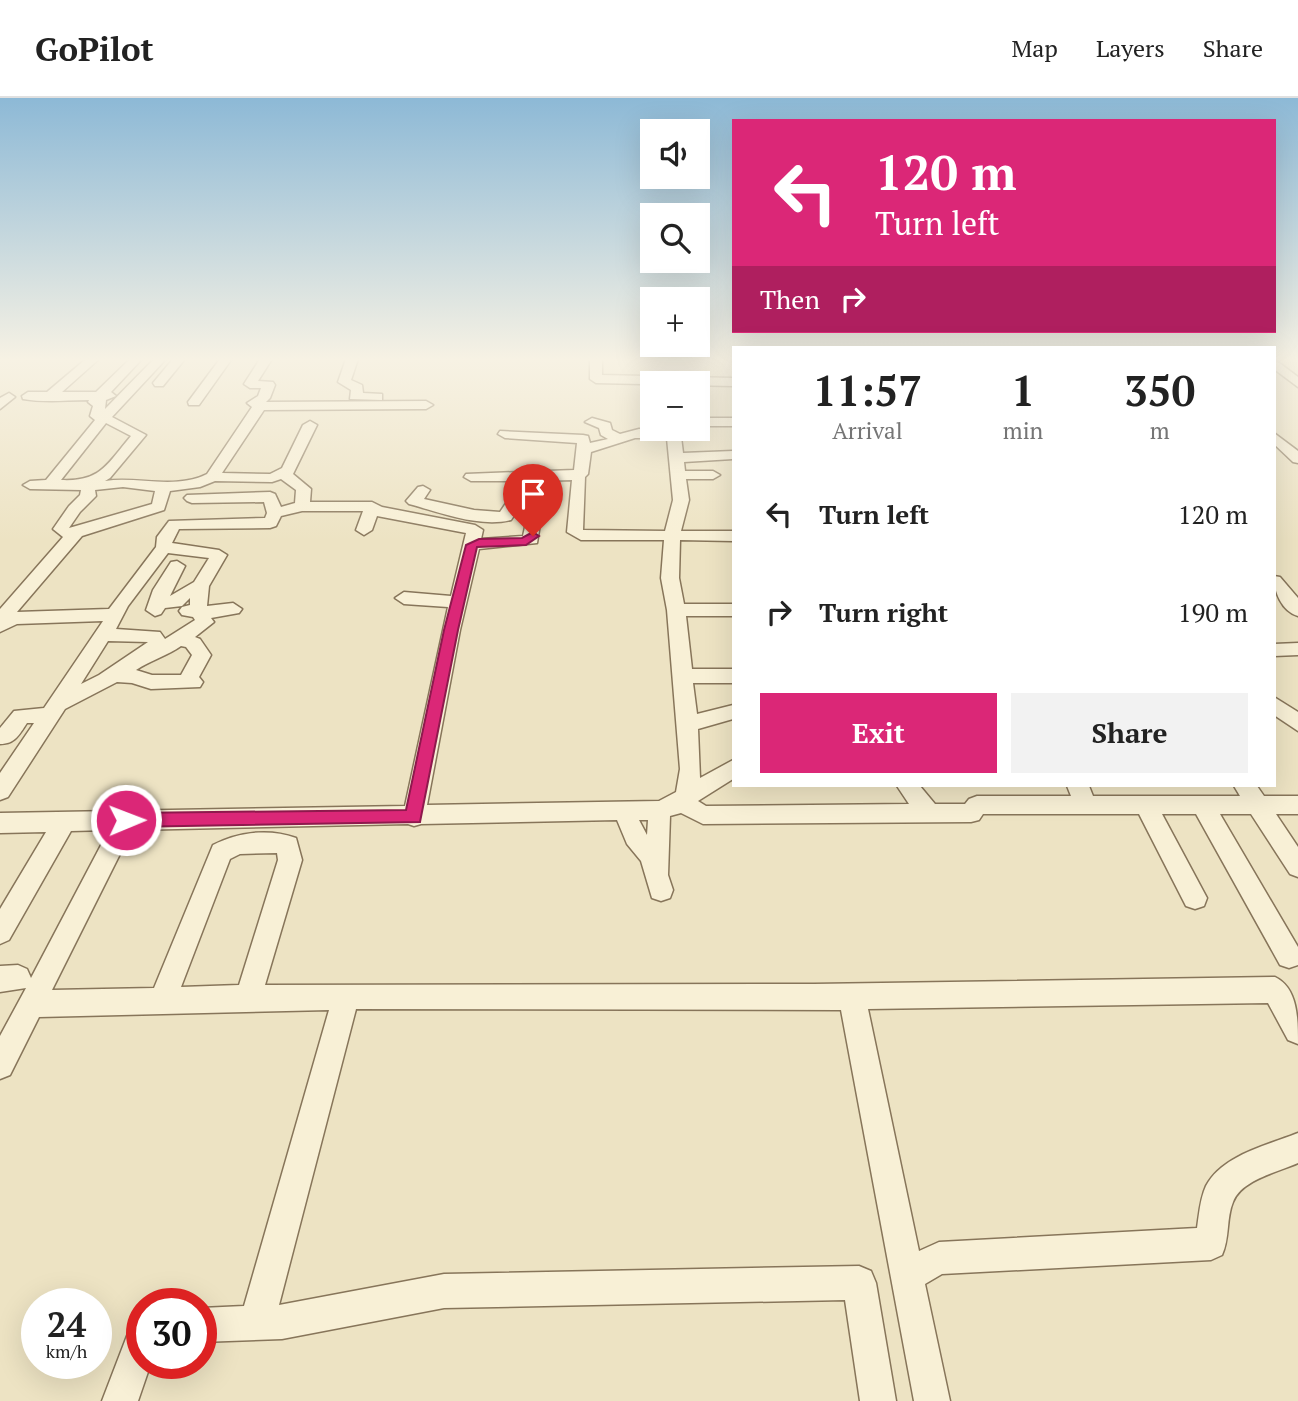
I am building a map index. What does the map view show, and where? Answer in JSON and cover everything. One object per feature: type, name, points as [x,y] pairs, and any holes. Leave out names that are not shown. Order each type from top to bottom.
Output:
[{"type":"street","points":[[57,484],[93,450],[84,441],[103,420]]},
{"type":"street","points":[[107,420],[139,435],[138,446],[109,485]]},
{"type":"street","points":[[0,791],[120,605],[164,547],[165,537],[202,490],[250,420]]},
{"type":"street","points":[[592,422],[605,426],[606,432],[621,440]]},
{"type":"street","points":[[710,422],[732,422]]},
{"type":"street","points":[[202,490],[283,475],[288,471],[310,425]]},
{"type":"street","points":[[471,477],[581,474],[583,439],[505,434]]},
{"type":"street","points":[[584,447],[597,448],[629,435],[640,434]]},
{"type":"street","points":[[138,437],[88,490],[61,529],[65,533],[76,533],[159,507]]},
{"type":"street","points":[[1276,439],[1298,458]]},
{"type":"street","points":[[624,811],[635,837],[652,857],[660,885],[675,803],[691,769],[676,610],[670,578],[681,500],[674,441]]},
{"type":"street","points":[[677,466],[732,455]]},
{"type":"street","points":[[677,466],[713,475]]},
{"type":"street","points":[[283,475],[321,490],[304,489],[302,506]]},
{"type":"street","points":[[577,476],[579,480],[575,532],[581,535],[676,540],[732,536]]},
{"type":"street","points":[[423,491],[414,501],[505,517],[518,494],[533,477]]},
{"type":"street","points":[[30,485],[57,484],[88,490],[109,485],[166,486],[270,497],[275,513],[270,523],[239,530],[165,525],[159,507],[160,496],[166,486]]},
{"type":"street","points":[[275,513],[302,506],[372,507],[377,512],[475,530],[414,817]]},
{"type":"street","points":[[364,530],[372,507]]},
{"type":"street","points":[[430,521],[442,508]]},
{"type":"street","points":[[472,545],[531,540],[534,512]]},
{"type":"street","points":[[1,624],[3,617],[76,533]]},
{"type":"street","points":[[0,736],[7,736],[21,716],[55,709],[116,675],[153,650],[163,649],[205,622],[198,611],[204,580],[219,555],[164,547]]},
{"type":"street","points":[[141,577],[175,571],[204,580]]},
{"type":"street","points":[[175,571],[162,590],[155,610],[215,612],[233,609]]},
{"type":"street","points":[[159,602],[176,602],[204,580]]},
{"type":"street","points":[[1276,584],[1290,603]]},
{"type":"street","points":[[404,598],[458,602]]},
{"type":"street","points":[[676,610],[732,610]]},
{"type":"street","points":[[1,624],[13,618],[116,615]]},
{"type":"street","points":[[102,635],[154,636],[157,642],[153,650]]},
{"type":"street","points":[[116,675],[133,676],[151,682],[190,682],[202,655],[193,643],[180,639]]},
{"type":"street","points":[[1276,650],[1298,649]]},
{"type":"street","points":[[683,676],[732,676]]},
{"type":"street","points":[[1276,706],[1298,723]]},
{"type":"street","points":[[688,724],[732,712]]},
{"type":"street","points":[[0,823],[624,811],[675,803],[732,770]]},
{"type":"street","points":[[708,785],[712,798],[724,814]]},
{"type":"street","points":[[909,787],[929,813]]},
{"type":"street","points":[[1246,787],[1298,867]]},
{"type":"street","points":[[675,803],[703,814],[971,813],[977,805],[1082,796],[1146,806],[1298,805]]},
{"type":"street","points":[[1146,806],[1195,898]]},
{"type":"street","points":[[1203,806],[1289,956]]},
{"type":"street","points":[[0,932],[65,820]]},
{"type":"street","points":[[0,1065],[126,820]]},
{"type":"street","points":[[162,1002],[221,852],[237,844],[281,843],[288,845],[290,860],[256,965],[250,1000]]},
{"type":"street","points":[[32,1004],[346,996],[852,997],[1275,990],[1298,1030]]},
{"type":"street","points":[[257,1322],[346,996]]},
{"type":"street","points":[[852,997],[932,1401]]},
{"type":"street","points":[[908,1275],[939,1258],[1211,1244],[1217,1195],[1233,1176],[1298,1148]]},
{"type":"street","points":[[217,1324],[282,1322],[444,1291],[859,1283],[878,1401]]},
{"type":"street","points":[[120,1401],[128,1379]]},
{"type":"route","points":[[126,820],[414,817],[451,630],[472,545],[479,542],[526,542],[533,536]]}]
